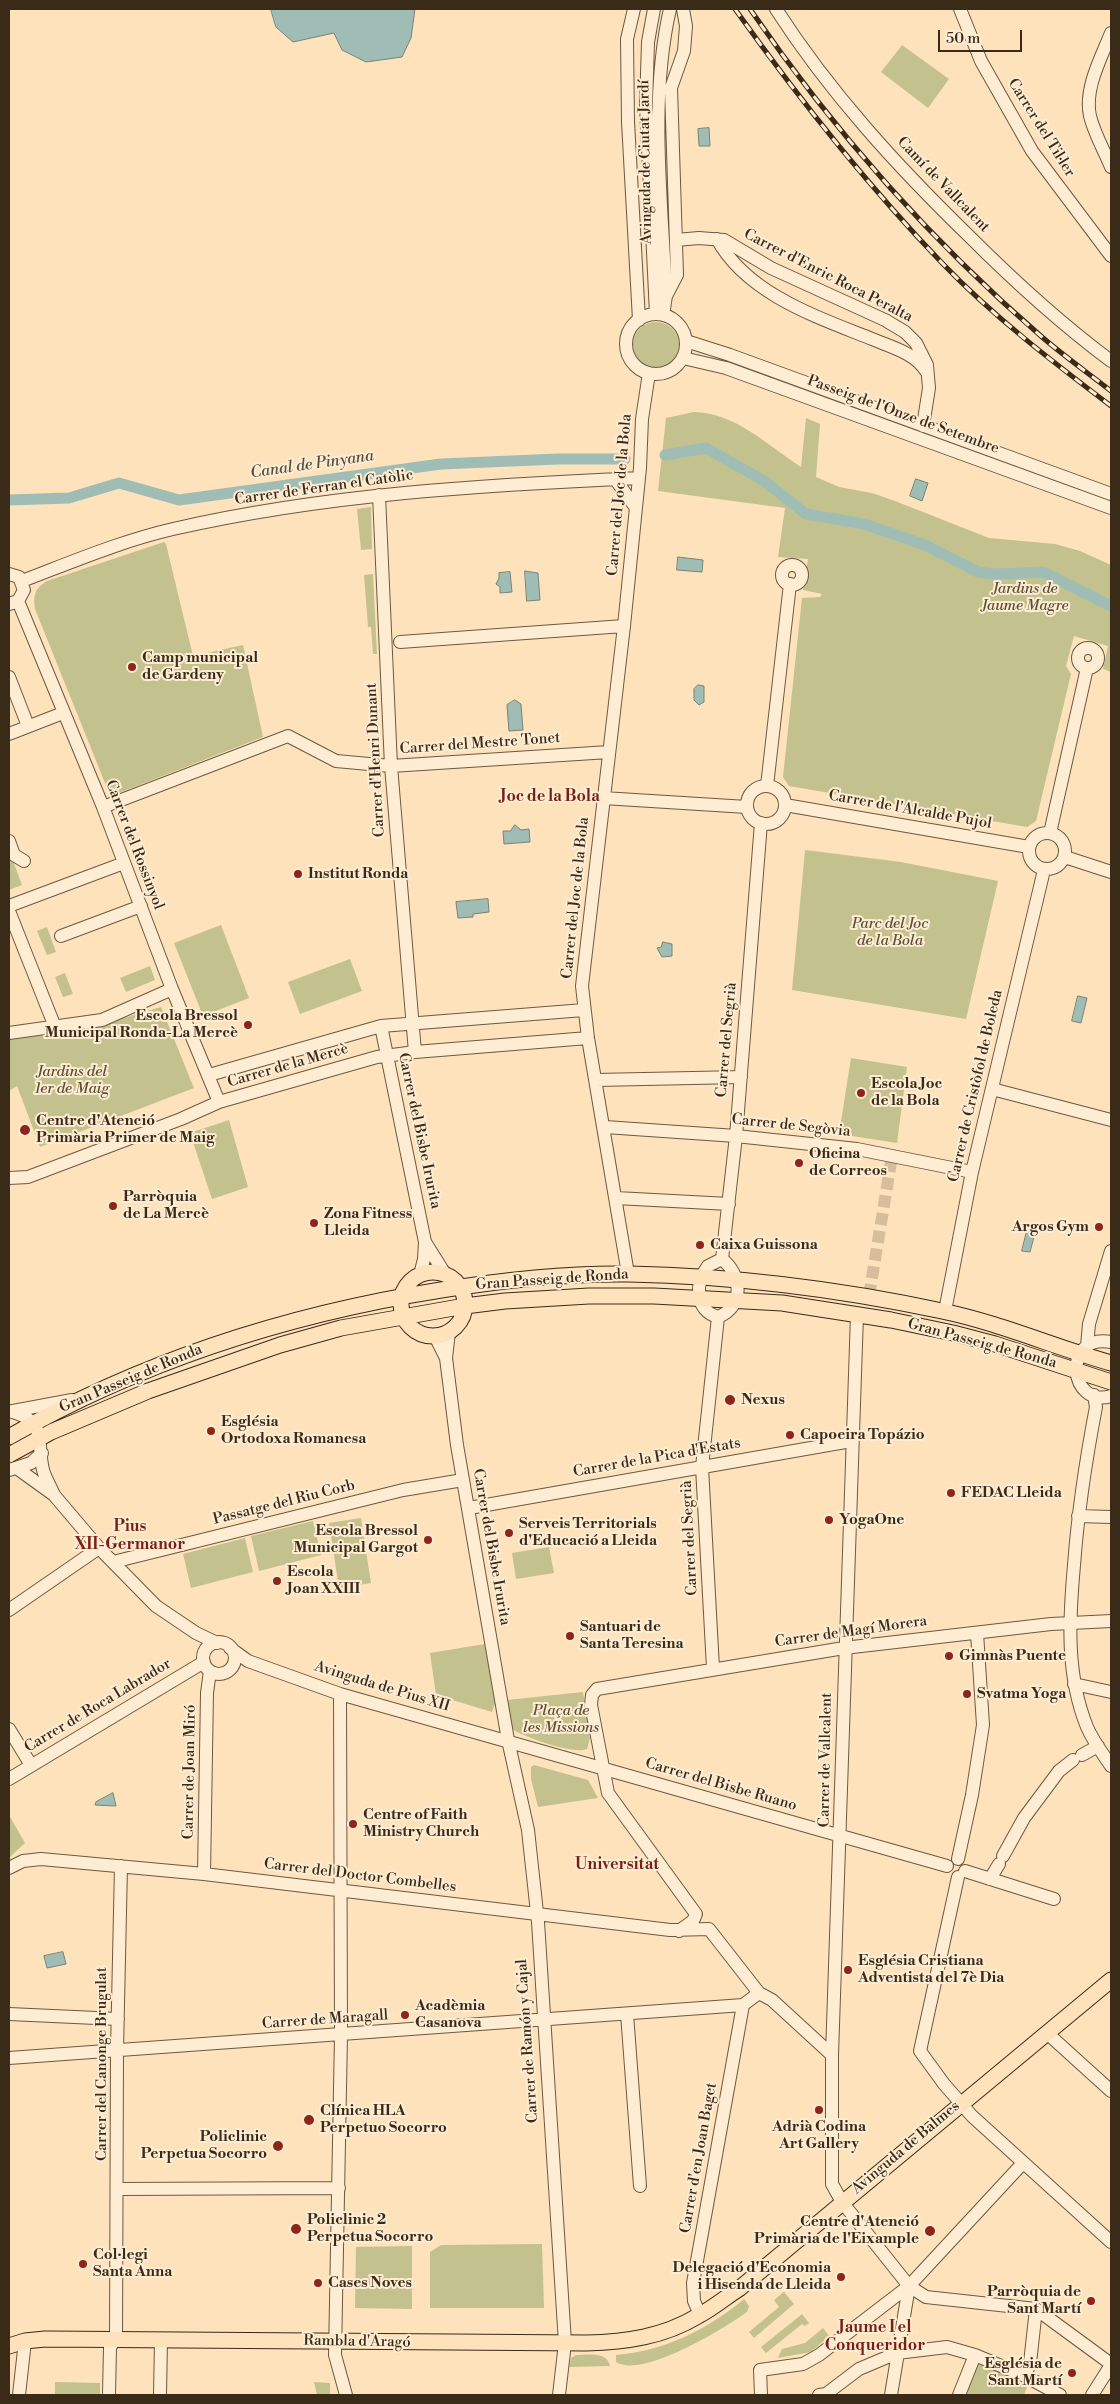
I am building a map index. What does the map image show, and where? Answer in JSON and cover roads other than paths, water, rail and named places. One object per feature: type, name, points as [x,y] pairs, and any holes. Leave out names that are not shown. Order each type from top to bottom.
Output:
[{"type":"main road","points":[[434,1272],[445,1274],[454,1279],[460,1287],[465,1306],[461,1320],[442,1334],[418,1332],[405,1318],[402,1311],[402,1296],[407,1286],[420,1275],[434,1272]]},
{"type":"main road","name":"Gran Passeig de Ronda","points":[[9,1436],[82,1399],[144,1371],[206,1347],[278,1325],[402,1296],[493,1282],[628,1274],[737,1281],[869,1296],[945,1311],[992,1324],[1084,1350],[1111,1363]]},
{"type":"main road","name":"Gran Passeig de Ronda","points":[[9,1455],[41,1437],[148,1391],[213,1366],[341,1328],[465,1306],[589,1296],[699,1298],[782,1303],[856,1315],[953,1333],[1111,1382]]},
{"type":"main road","name":"Avinguda de Balmes","points":[[700,2315],[754,2277],[1111,1980]]},
{"type":"main road","name":"Rambla d'Aragó","points":[[9,2346],[25,2341],[116,2339],[565,2343],[636,2340],[674,2328],[700,2315]]},
{"type":"street","points":[[634,9],[627,39],[639,320],[628,335],[626,345],[633,363],[649,373],[669,372],[683,358],[686,341],[679,324],[660,315],[639,320]]},
{"type":"street","name":"Avinguda de Ciutat Jardí","points":[[654,9],[648,42],[646,106],[660,315]]},
{"type":"street","name":"Avinguda de Ciutat Jardí","points":[[660,315],[666,296],[659,139],[662,44],[670,9]]},
{"type":"street","points":[[666,296],[677,275],[671,88],[684,51],[686,26],[683,9]]},
{"type":"street","name":"Camí de Vallcalent","points":[[776,9],[842,98],[918,187],[1035,301],[1111,361]]},
{"type":"street","name":"Carrer del Til·ler","points":[[960,9],[981,61],[1032,151],[1111,256]]},
{"type":"street","points":[[1111,33],[1092,84],[1088,101],[1092,122],[1111,166]]},
{"type":"street","name":"Carrer d'Enric Roca Peralta","points":[[676,240],[699,238],[724,240],[771,268],[897,327],[920,348],[927,366],[929,376],[928,401],[923,426]]},
{"type":"street","name":"Carrer d'Enric Roca Peralta","points":[[717,239],[726,254],[741,270],[773,294],[915,358],[929,376]]},
{"type":"street","name":"Passeig de l'Onze de Setembre","points":[[686,341],[730,355],[1111,494]]},
{"type":"street","name":"Passeig de l'Onze de Setembre","points":[[683,358],[726,368],[1111,508]]},
{"type":"street","name":"Carrer del Joc de la Bola","points":[[628,1274],[605,1127],[588,1038],[582,986],[624,626],[639,478],[642,419],[649,373]]},
{"type":"street","name":"Carrer de Ferran el Catòlic","points":[[22,581],[114,545],[172,529],[270,511],[379,495],[493,484],[639,478]]},
{"type":"street","points":[[614,479],[636,508]]},
{"type":"street","name":"Carrer d'Henri Dunant","points":[[379,495],[391,766],[412,1023]]},
{"type":"street","points":[[9,574],[15,575],[22,581],[24,590],[13,602]]},
{"type":"street","points":[[767,786],[790,584]]},
{"type":"street","name":"Carrer del Rossinyol","points":[[13,602],[103,807],[172,989],[219,1102]]},
{"type":"street","points":[[400,642],[624,626]]},
{"type":"street","points":[[1050,833],[1087,668]]},
{"type":"street","points":[[9,677],[28,726]]},
{"type":"street","points":[[9,734],[63,713]]},
{"type":"street","name":"Carrer del Mestre Tonet","points":[[103,807],[288,736],[336,761],[391,766],[609,752]]},
{"type":"street","points":[[767,786],[781,794],[785,805],[784,811],[777,820],[761,823],[751,817],[747,802],[752,792],[767,786]]},
{"type":"street","points":[[604,798],[747,807]]},
{"type":"street","name":"Carrer de l'Alcalde Pujol","points":[[785,805],[1029,847]]},
{"type":"street","name":"Carrer del Segrià","points":[[722,1259],[736,1136],[761,823]]},
{"type":"street","points":[[1050,833],[1058,837],[1064,844],[1065,857],[1054,869],[1044,870],[1031,861],[1029,847],[1040,834],[1050,833]]},
{"type":"street","points":[[9,841],[14,855],[24,861]]},
{"type":"street","points":[[1065,857],[1111,872]]},
{"type":"street","points":[[9,906],[124,863]]},
{"type":"street","name":"Carrer de Cristòfol de Boleda","points":[[945,1311],[972,1172],[1044,870]]},
{"type":"street","points":[[61,936],[140,906]]},
{"type":"street","points":[[9,911],[55,1027]]},
{"type":"street","points":[[9,1034],[102,1020],[172,989]]},
{"type":"street","name":"Carrer de la Mercè","points":[[209,1075],[381,1026],[584,1010]]},
{"type":"street","name":"Carrer del Bisbe Irurita","points":[[412,1023],[415,1052]]},
{"type":"street","name":"Carrer del Bisbe Irurita","points":[[381,1026],[425,1242],[424,1259],[420,1275]]},
{"type":"street","name":"Carrer de la Mercè","points":[[9,1178],[28,1177],[181,1119],[219,1102],[387,1056],[588,1038]]},
{"type":"street","points":[[596,1080],[741,1077]]},
{"type":"street","points":[[992,1089],[1111,1120]]},
{"type":"street","name":"Carrer de Segòvia","points":[[605,1127],[736,1136],[857,1148],[972,1172]]},
{"type":"street","points":[[616,1198],[729,1204]]},
{"type":"street","name":"Carrer del Bisbe Irurita","points":[[425,1242],[445,1274]]},
{"type":"street","points":[[1111,1251],[1089,1324],[1084,1350],[1076,1370],[1083,1388],[1101,1399],[1078,1516],[1069,1622],[1074,1684],[1088,1729],[1111,1766]]},
{"type":"street","points":[[722,1259],[733,1270],[739,1291],[736,1300],[729,1310],[718,1317],[709,1314],[702,1307],[698,1287],[708,1266],[715,1260],[722,1259]]},
{"type":"street","name":"Carrer de Vallcalent","points":[[856,1315],[832,2055],[831,2172],[835,2192],[909,2286]]},
{"type":"street","name":"Carrer del Segrià","points":[[713,1668],[702,1467],[718,1317]]},
{"type":"street","name":"Carrer del Bisbe Irurita","points":[[442,1334],[464,1480],[508,1740]]},
{"type":"street","points":[[1084,1350],[1096,1342],[1111,1342]]},
{"type":"street","points":[[9,1411],[82,1399]]},
{"type":"street","points":[[9,1411],[22,1415],[34,1422],[41,1437],[43,1470],[54,1496]]},
{"type":"street","name":"Carrer de la Pica d'Estats","points":[[469,1508],[851,1441]]},
{"type":"street","points":[[13,1469],[31,1462],[42,1454]]},
{"type":"street","points":[[13,1469],[54,1496],[99,1548],[156,1606],[196,1633],[230,1648],[234,1654],[233,1666]]},
{"type":"street","name":"Passatge del Riu Corb","points":[[113,1562],[403,1490],[464,1480]]},
{"type":"street","points":[[1078,1516],[1111,1517]]},
{"type":"street","points":[[9,1610],[99,1548]]},
{"type":"street","name":"Carrer de Magí Morera","points":[[602,1769],[591,1705],[592,1696],[597,1689],[713,1668],[844,1648],[1069,1622],[1111,1621]]},
{"type":"street","points":[[196,1633],[206,1663],[220,1674],[233,1666],[248,1661]]},
{"type":"street","points":[[958,1859],[972,1795],[983,1724],[977,1633]]},
{"type":"street","points":[[206,1663],[208,1647],[217,1643]]},
{"type":"street","name":"Avinguda de Pius XII","points":[[230,1648],[248,1661],[340,1694],[508,1740]]},
{"type":"street","name":"Carrer de Roca Labrador","points":[[9,1778],[206,1663]]},
{"type":"street","name":"Carrer de Joan Miró","points":[[204,1874],[206,1663]]},
{"type":"street","points":[[1074,1684],[1111,1692]]},
{"type":"street","points":[[340,1694],[341,2035],[335,2342],[337,2363],[346,2395]]},
{"type":"street","points":[[9,1729],[31,1765]]},
{"type":"street","points":[[508,1740],[602,1769],[608,1793],[696,1914],[694,1919],[679,1931]]},
{"type":"street","name":"Carrer de Ramón y Cajal","points":[[508,1740],[528,1830],[537,1913],[542,2019],[565,2343],[559,2395]]},
{"type":"street","points":[[990,1879],[1024,1818],[1059,1771],[1078,1757],[1098,1746]]},
{"type":"street","name":"Carrer del Bisbe Ruano","points":[[602,1769],[947,1866]]},
{"type":"street","name":"Carrer del Doctor Combelles","points":[[9,1868],[23,1861],[40,1859],[121,1866],[204,1874],[679,1931],[708,1929],[759,1993]]},
{"type":"street","points":[[958,1859],[950,1861],[947,1866],[949,1874],[990,1879],[1054,1899]]},
{"type":"street","points":[[958,1859],[965,1865],[961,1874],[920,2051],[961,2103],[1023,2163],[1111,2242]]},
{"type":"street","name":"Carrer del Canonge Brugulat","points":[[109,2395],[110,2347],[116,2339],[117,2050],[121,1866]]},
{"type":"street","points":[[743,2005],[759,1993],[772,2000],[832,2055]]},
{"type":"street","name":"Carrer de Maragall","points":[[9,2058],[743,2005]]},
{"type":"street","name":"Carrer d'en Joan Baget","points":[[700,2315],[694,2301],[693,2283],[743,2005]]},
{"type":"street","points":[[9,2014],[118,2019]]},
{"type":"street","points":[[627,2014],[640,2186]]},
{"type":"street","points":[[1047,2032],[1111,2091]]},
{"type":"street","points":[[761,2395],[760,2370],[804,2364],[819,2355],[909,2286],[1023,2163]]},
{"type":"street","points":[[118,2189],[339,2188]]},
{"type":"street","points":[[909,2286],[926,2296],[1036,2309],[1111,2365],[1092,2395]]},
{"type":"street","points":[[891,2395],[909,2286]]},
{"type":"street","points":[[1025,2376],[1030,2362],[1036,2309]]},
{"type":"street","points":[[160,2395],[161,2340]]},
{"type":"street","points":[[19,2395],[25,2341]]},
{"type":"street","points":[[819,2395],[826,2394],[858,2370],[897,2353],[947,2347],[975,2355],[1025,2376],[1060,2395]]},
{"type":"street","points":[[959,2395],[975,2355]]},
{"type":"water","points":[[271,9],[415,9],[411,38],[402,57],[366,62],[342,50],[334,33],[293,42],[276,27]]},
{"type":"water","points":[[709,128],[710,146],[699,146],[698,129]]},
{"type":"water","points":[[916,479],[928,483],[922,501],[910,496]]},
{"type":"water","points":[[678,557],[703,560],[702,572],[677,570]]},
{"type":"water","points":[[525,571],[538,573],[540,600],[527,601]]},
{"type":"water","points":[[510,572],[512,592],[500,593],[500,587],[496,584],[499,573]]},
{"type":"water","points":[[698,685],[704,686],[704,702],[699,705],[694,700],[694,689]]},
{"type":"water","points":[[515,700],[521,704],[523,730],[509,731],[507,705]]},
{"type":"water","points":[[515,825],[521,830],[529,829],[530,842],[504,844],[503,831],[510,831]]},
{"type":"water","points":[[488,899],[489,912],[473,914],[473,917],[458,918],[456,902]]},
{"type":"water","points":[[663,942],[672,944],[672,956],[662,957],[657,948],[661,947]]},
{"type":"water","points":[[1078,996],[1087,998],[1081,1023],[1072,1021]]},
{"type":"water","points":[[1027,1231],[1035,1233],[1030,1252],[1022,1251]]},
{"type":"water","points":[[113,1793],[116,1806],[95,1805],[96,1802]]},
{"type":"water","points":[[63,1952],[66,1964],[47,1968],[44,1956]]},
{"type":"waterway","name":"Canal de Pinyana","points":[[665,455],[706,448],[764,481],[806,514],[864,524],[925,545],[978,572],[998,574],[1043,572],[1111,606]]},
{"type":"waterway","name":"Canal de Pinyana","points":[[9,500],[69,498],[119,483],[179,500],[441,464],[558,459],[625,459]]},
{"type":"tunnel","points":[[869,1296],[892,1156]]},
{"type":"railway","points":[[735,9],[834,141],[943,264],[1003,321],[1111,406]]},
{"type":"railway","points":[[750,9],[815,98],[850,141],[923,223],[961,262],[1042,337],[1111,391]]},
{"type":"place","name":"Camp municipal de Gardeny","points":[[132,667]]},
{"type":"place","name":"Institut Ronda","points":[[298,874]]},
{"type":"place","name":"Escola Bressol Municipal Ronda-La Mercè","points":[[248,1025]]},
{"type":"place","name":"Escola Joc de la Bola","points":[[861,1093]]},
{"type":"place","name":"Centre d'Atenció Primària Primer de Maig","points":[[25,1130]]},
{"type":"place","name":"Oficina de Correos","points":[[799,1163]]},
{"type":"place","name":"Parròquia de La Mercè","points":[[113,1206]]},
{"type":"place","name":"Zona Fitness Lleida","points":[[314,1223]]},
{"type":"place","name":"Argos Gym","points":[[1099,1227]]},
{"type":"place","name":"Caixa Guissona","points":[[700,1245]]},
{"type":"place","name":"Nexus","points":[[730,1400]]},
{"type":"place","name":"Església Ortodoxa Romanesa","points":[[211,1431]]},
{"type":"place","name":"Capoeira Topázio","points":[[790,1435]]},
{"type":"place","name":"FEDAC Lleida","points":[[951,1493]]},
{"type":"place","name":"YogaOne","points":[[829,1520]]},
{"type":"place","name":"Serveis Territorials d'Educació a Lleida","points":[[509,1533]]},
{"type":"place","name":"Escola Bressol Municipal Gargot","points":[[428,1540]]},
{"type":"place","name":"Escola Joan XXIII","points":[[277,1581]]},
{"type":"place","name":"Santuari de Santa Teresina","points":[[570,1636]]},
{"type":"place","name":"Gimnàs Puente","points":[[949,1656]]},
{"type":"place","name":"Svatma Yoga","points":[[967,1694]]},
{"type":"place","name":"Centre of Faith Ministry Church","points":[[353,1824]]},
{"type":"place","name":"Església Cristiana Adventista del 7è Dia","points":[[848,1970]]},
{"type":"place","name":"Acadèmia Casanova","points":[[405,2015]]},
{"type":"place","name":"Adrià Codina Art Gallery","points":[[819,2110]]},
{"type":"place","name":"Clínica HLA Perpetuo Socorro","points":[[309,2120]]},
{"type":"place","name":"Policlinic Perpetua Socorro","points":[[278,2146]]},
{"type":"place","name":"Policlinic 2 Perpetua Socorro","points":[[296,2229]]},
{"type":"place","name":"Centre d'Atenció Primària de l'Eixample","points":[[930,2231]]},
{"type":"place","name":"Col·legi Santa Anna","points":[[83,2264]]},
{"type":"place","name":"Delegació d'Economia i Hisenda de Lleida","points":[[841,2277]]},
{"type":"place","name":"Cases Noves","points":[[318,2283]]},
{"type":"place","name":"Parròquia de Sant Martí","points":[[1091,2301]]},
{"type":"place","name":"Església de Sant Martí","points":[[1072,2373]]},
{"type":"district","name":"Joc de la Bola","points":[[550,797]]},
{"type":"district","name":"Pius XII-Germanor","points":[[130,1536]]},
{"type":"district","name":"Universitat","points":[[617,1865]]},
{"type":"district","name":"Jaume I el Conqueridor","points":[[875,2337]]},
{"type":"park label","name":"Jardins de Jaume Magre","points":[[1025,598]]},
{"type":"park label","name":"Parc del Joc de la Bola","points":[[890,932]]},
{"type":"park label","name":"Jardins del 1er de Maig","points":[[72,1080]]},
{"type":"park label","name":"Plaça de les Missions","points":[[561,1720]]}]
